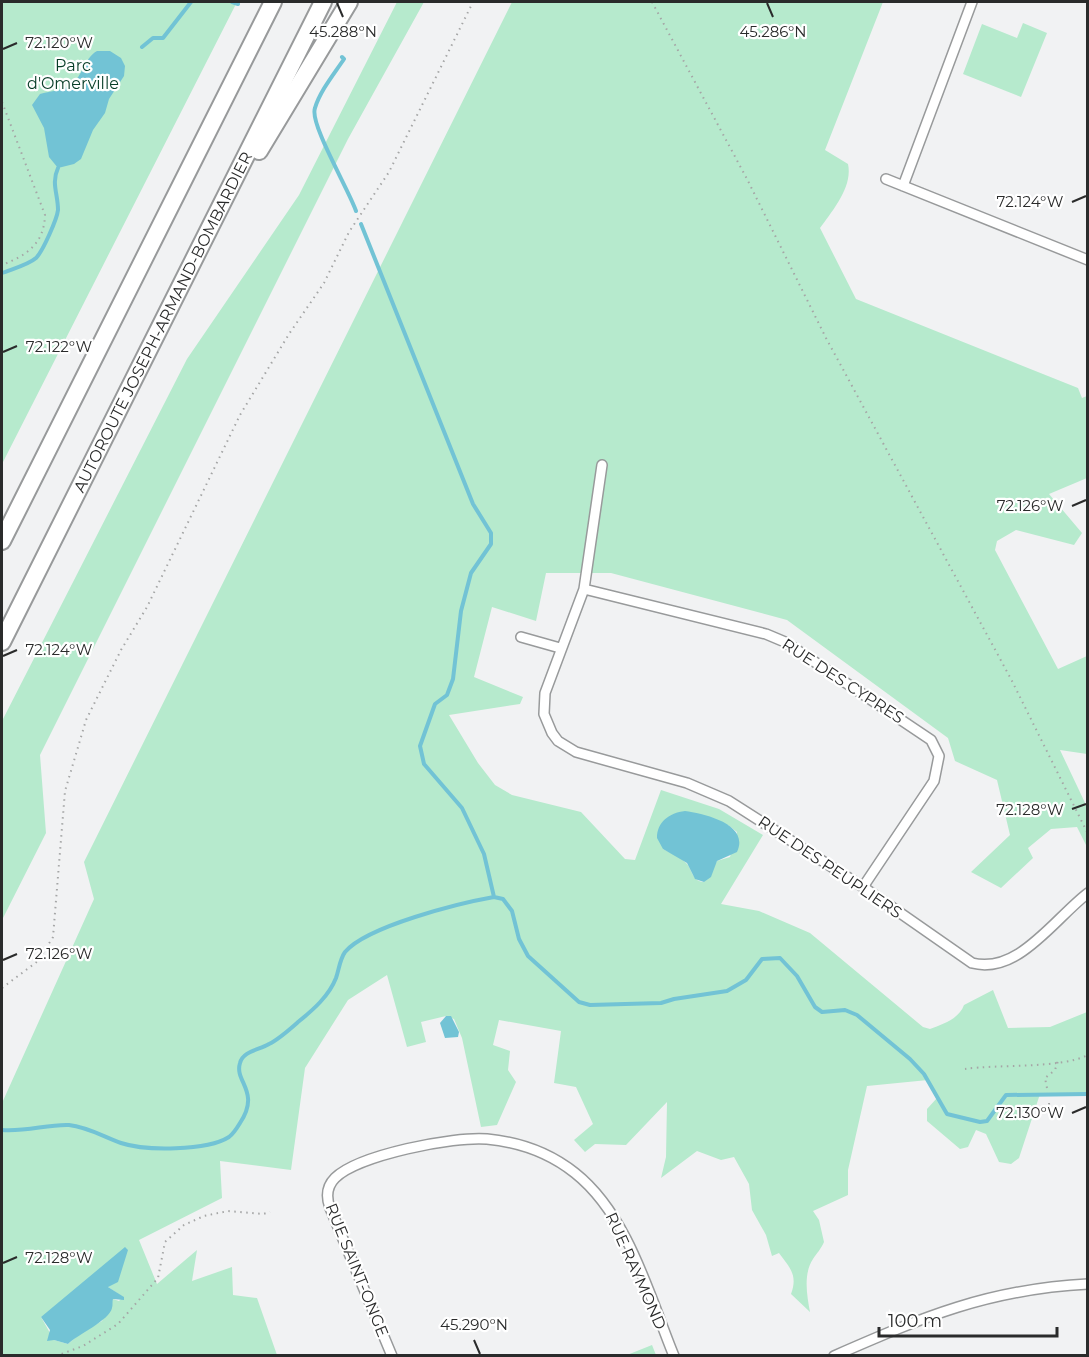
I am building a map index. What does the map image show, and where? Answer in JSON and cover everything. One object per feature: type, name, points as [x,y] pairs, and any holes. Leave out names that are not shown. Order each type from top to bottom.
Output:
[{"type":"highway","points":[[2,541],[272,2]]},
{"type":"highway","name":"AUTOROUTE JOSEPH-ARMAND-BOMBARDIER","points":[[2,642],[323,2]]},
{"type":"highway","points":[[192,263],[349,2]]},
{"type":"street","points":[[903,186],[972,2]]},
{"type":"street","points":[[886,179],[1088,260]]},
{"type":"street","points":[[521,637],[560,648],[584,589],[602,465]]},
{"type":"street","name":"RUE DES CYPRES","points":[[584,589],[766,634],[785,642],[931,740],[939,756],[934,781],[863,887]]},
{"type":"street","name":"RUE DES PEUPLIERS","points":[[560,648],[544,704],[547,724],[558,741],[576,752],[687,783],[729,801],[863,887],[963,958],[982,966],[1004,963],[1013,959],[1088,893]]},
{"type":"street","name":"RUE RAYMOND","points":[[330,1184],[337,1176],[368,1162],[420,1145],[447,1140],[505,1141],[541,1153],[582,1179],[613,1215],[674,1356]]},
{"type":"street","name":"RUE SAINT-ONGE","points":[[330,1184],[327,1194],[330,1208],[392,1356]]},
{"type":"street","points":[[834,1356],[964,1303],[1034,1288],[1088,1284]]},
{"type":"path","points":[[2,988],[38,961],[53,937],[60,829],[65,791],[86,720],[121,650],[147,607],[240,415],[289,334],[324,283],[345,240],[389,172],[473,2]]},
{"type":"path","points":[[652,2],[747,178],[826,338],[1011,679],[1088,834]]},
{"type":"path","points":[[2,104],[45,214],[38,243],[27,254],[2,265]]},
{"type":"path","points":[[965,1069],[1010,1068],[1088,1055]]},
{"type":"path","points":[[1047,1088],[1045,1078],[1055,1070],[1058,1061]]},
{"type":"path","points":[[1049,1103],[1050,1112]]},
{"type":"path","points":[[56,1356],[83,1346],[118,1324],[158,1278],[165,1242],[184,1225],[204,1216],[228,1211],[263,1214],[270,1212]]},
{"type":"green space","name":"Parc d'Omerville","points":[[2,2],[237,2],[2,464]]},
{"type":"green space","points":[[397,2],[424,2],[348,139],[40,755],[46,833],[2,920],[2,721],[187,359],[299,195]]},
{"type":"green space","points":[[512,2],[883,2],[825,150],[848,164],[849,173],[845,190],[820,228],[856,299],[1078,388],[1082,398],[1087,396],[1087,478],[1049,494],[1082,533],[1074,545],[1016,530],[997,541],[995,550],[1058,669],[1087,656],[1087,754],[1060,750],[1087,807],[1087,847],[1077,827],[1051,829],[1028,848],[1033,858],[1001,888],[971,872],[1010,835],[997,780],[955,761],[948,738],[787,620],[611,573],[546,573],[536,621],[492,607],[474,677],[523,697],[520,704],[449,715],[478,763],[495,785],[512,795],[581,812],[625,859],[635,860],[661,790],[719,809],[763,835],[721,904],[759,911],[810,933],[923,1027],[930,1029],[950,1020],[962,1010],[964,1005],[993,990],[1008,1028],[1050,1027],[1087,1012],[1087,1094],[1040,1094],[1019,1158],[1011,1164],[999,1162],[986,1134],[976,1130],[968,1147],[960,1149],[927,1121],[927,1109],[937,1098],[928,1080],[867,1086],[848,1170],[848,1195],[813,1211],[819,1220],[824,1242],[808,1271],[810,1312],[791,1294],[794,1282],[792,1272],[786,1263],[779,1253],[772,1256],[766,1235],[752,1210],[749,1184],[734,1157],[721,1160],[697,1151],[661,1178],[666,1157],[667,1102],[626,1145],[595,1144],[585,1152],[574,1140],[593,1124],[576,1087],[554,1083],[561,1031],[499,1020],[493,1045],[510,1051],[508,1070],[516,1082],[497,1125],[481,1127],[462,1038],[454,1019],[446,1016],[421,1022],[426,1042],[407,1047],[387,975],[348,1000],[305,1068],[291,1170],[220,1161],[222,1198],[139,1240],[157,1284],[197,1250],[192,1281],[232,1267],[233,1295],[257,1298],[277,1355],[2,1356],[2,1103],[94,899],[84,862]],"holes":[[[728,825],[737,832],[730,857],[717,861],[704,882],[694,877],[683,860],[663,849]],[[108,1287],[123,1297],[119,1301],[113,1299],[102,1321],[82,1332],[68,1344],[54,1340],[41,1317]]]},
{"type":"green space","points":[[1023,23],[1047,33],[1021,97],[963,74],[982,24],[1017,38]]},
{"type":"green space","points":[[652,1345],[656,1355],[627,1355]]},
{"type":"water","points":[[97,51],[110,51],[121,58],[125,66],[124,76],[109,99],[105,113],[93,130],[81,159],[74,164],[58,168],[49,157],[44,128],[32,105],[40,94],[62,89],[74,83],[92,54]]},
{"type":"water","points":[[685,811],[714,818],[732,828],[737,834],[739,842],[737,852],[717,861],[711,877],[704,882],[695,879],[687,863],[663,849],[657,838],[659,827],[665,819]]},
{"type":"water","points":[[446,1016],[451,1016],[459,1032],[458,1037],[445,1038],[440,1023]]},
{"type":"water","points":[[125,1247],[128,1250],[118,1282],[108,1287],[124,1297],[124,1300],[113,1299],[112,1308],[106,1317],[68,1344],[54,1340],[47,1341],[50,1330],[41,1317]]},
{"type":"waterway","points":[[142,47],[153,38],[163,38],[191,2]]},
{"type":"waterway","points":[[232,2],[238,4]]},
{"type":"waterway","points":[[342,57],[344,59],[320,95],[315,108],[315,116],[323,142],[356,211]]},
{"type":"waterway","points":[[2,273],[33,260],[42,249],[58,210],[55,184],[58,168]]},
{"type":"waterway","points":[[361,224],[473,504],[491,533],[491,544],[471,573],[461,611],[453,679],[447,695],[435,704],[420,746],[424,764],[462,808],[484,854],[494,897]]},
{"type":"waterway","points":[[2,1130],[69,1125],[132,1146],[160,1148],[191,1147],[219,1142],[233,1133],[246,1112],[248,1095],[239,1070],[244,1056],[273,1042],[320,1002],[333,985],[345,952],[356,942],[415,917],[459,904],[494,897],[503,899],[512,911],[519,939],[528,956],[579,1002],[590,1005],[661,1003],[727,991],[746,980],[762,959],[780,958],[797,976],[815,1007],[822,1012],[845,1010],[857,1015],[910,1059],[924,1074],[947,1114],[980,1122],[987,1121],[1006,1095],[1088,1094]]}]
